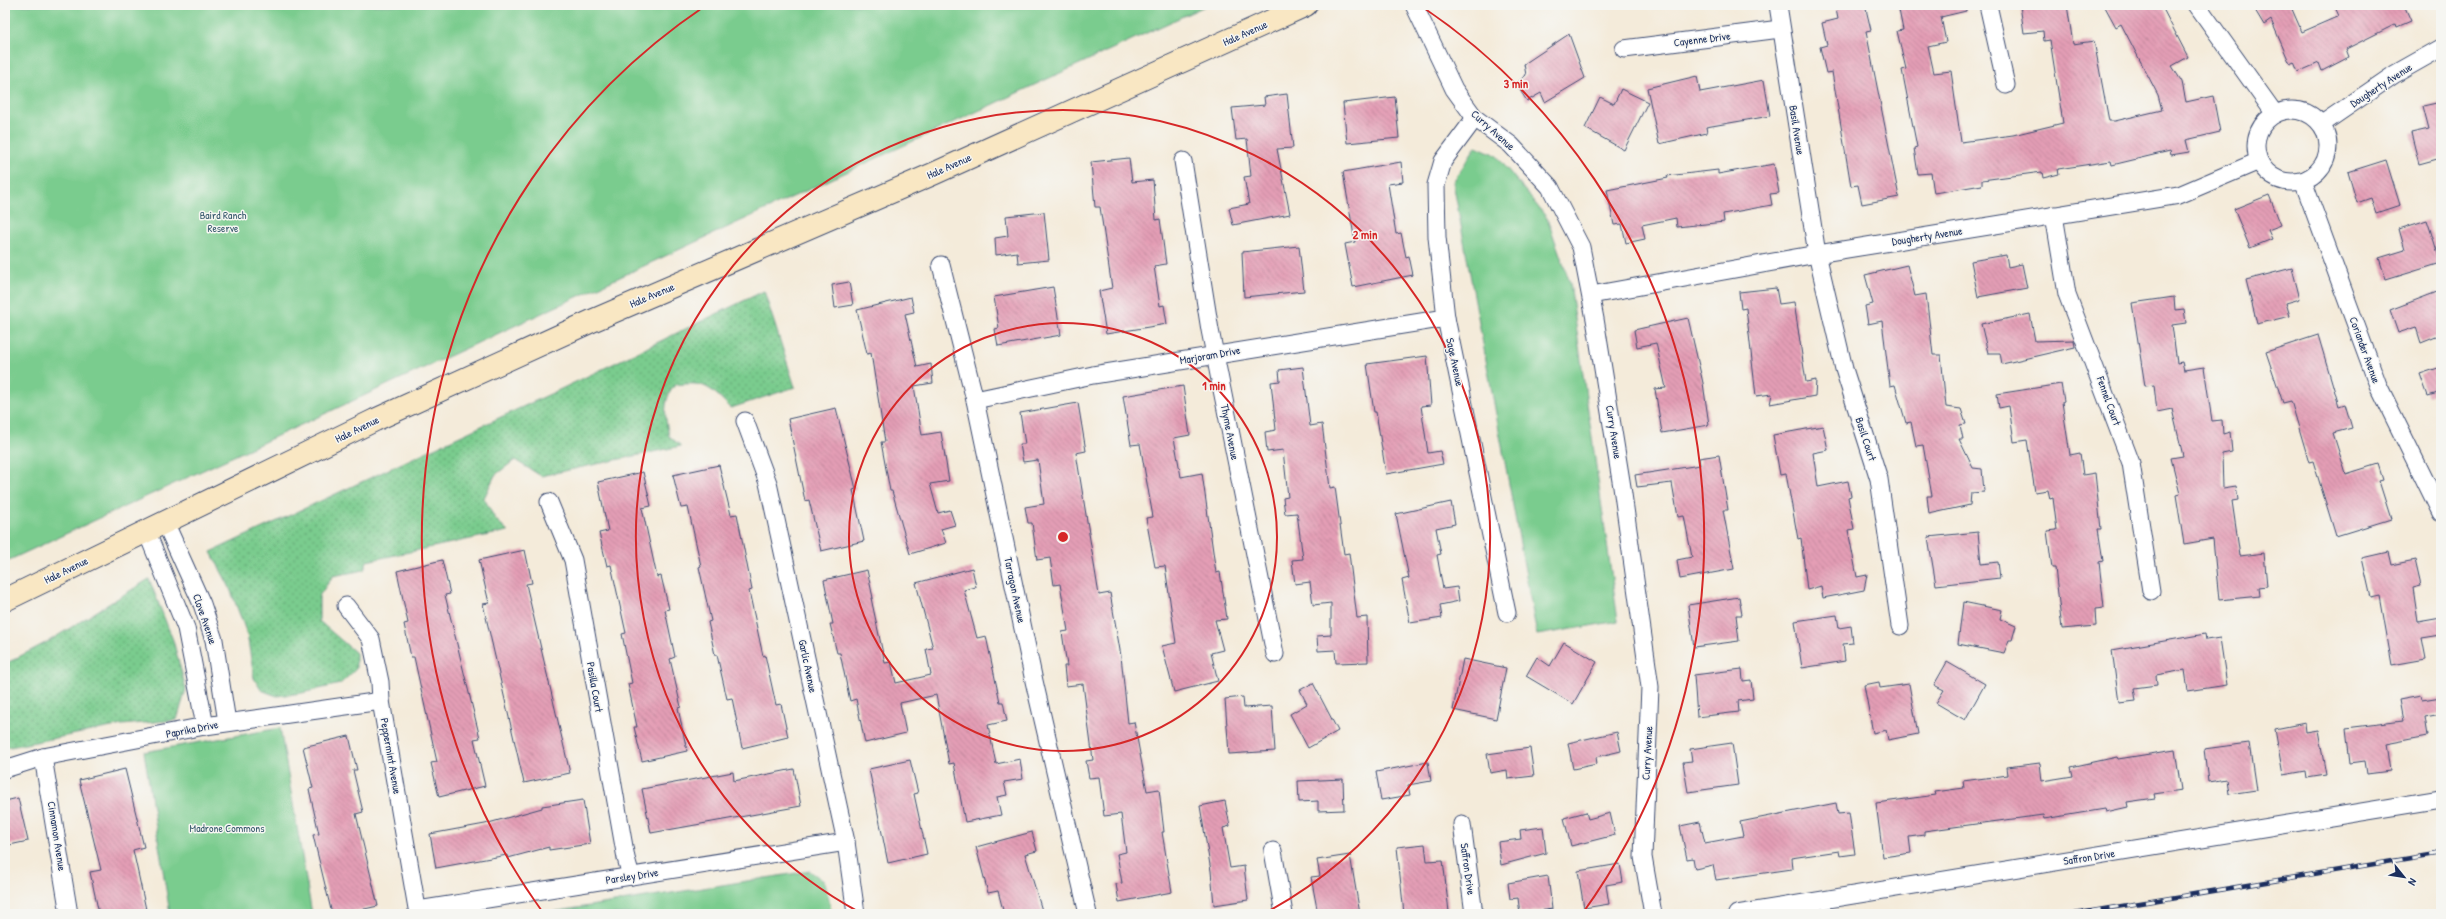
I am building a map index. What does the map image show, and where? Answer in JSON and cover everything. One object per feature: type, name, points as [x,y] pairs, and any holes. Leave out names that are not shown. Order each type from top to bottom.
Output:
[{"type":"main road","name":"Hale Avenue","points":[[5,600],[375,420],[587,323],[933,174],[1306,5]]},
{"type":"street","name":"Curry Avenue","points":[[1414,5],[1454,90],[1475,118],[1511,146],[1550,187],[1581,247],[1591,295],[1622,487],[1650,687],[1643,857],[1653,914]]},
{"type":"street","name":"Basil Avenue","points":[[1778,5],[1780,29],[1817,254]]},
{"type":"street","points":[[1988,5],[2006,85]]},
{"type":"street","points":[[2197,5],[2275,114]]},
{"type":"street","name":"Cayenne Drive","points":[[1624,49],[1780,29]]},
{"type":"street","name":"Dougherty Avenue","points":[[2322,124],[2395,74],[2441,48]]},
{"type":"street","points":[[2287,109],[2301,110],[2313,115],[2322,124],[2327,135],[2327,157],[2322,168],[2303,181],[2290,182],[2277,179],[2266,172],[2259,161],[2256,147],[2258,134],[2264,122],[2275,114],[2287,109]]},
{"type":"street","name":"Sage Avenue","points":[[1475,118],[1444,161],[1436,185],[1437,237],[1446,318],[1507,613]]},
{"type":"street","name":"Thyme Avenue","points":[[1183,161],[1214,353],[1275,654]]},
{"type":"street","name":"Dougherty Avenue","points":[[1591,295],[1817,254],[2179,195],[2259,161]]},
{"type":"street","name":"Coriander Avenue","points":[[2303,181],[2378,384],[2441,513]]},
{"type":"street","name":"Fennel Court","points":[[2054,215],[2067,294],[2131,462],[2151,591]]},
{"type":"street","name":"Basil Court","points":[[1817,254],[1844,369],[1879,479],[1900,626]]},
{"type":"street","name":"Tarragon Avenue","points":[[941,266],[975,400],[1034,681],[1088,914]]},
{"type":"street","name":"Marjoram Drive","points":[[975,400],[1093,374],[1214,353],[1446,318]]},
{"type":"street","name":"Garlic Avenue","points":[[746,421],[768,483],[846,842],[856,914]]},
{"type":"street","name":"Pasilla Court","points":[[549,502],[572,560],[626,858],[631,876]]},
{"type":"street","name":"Clove Avenue","points":[[156,526],[202,604],[214,640],[227,722]]},
{"type":"street","name":"Clove Avenue","points":[[156,526],[186,628],[205,726]]},
{"type":"street","name":"Peppermint Avenue","points":[[346,606],[370,639],[380,682],[381,701],[418,912]]},
{"type":"street","name":"Paprika Drive","points":[[5,769],[43,757],[227,722],[381,701]]},
{"type":"street","name":"Cinnamon Avenue","points":[[43,757],[68,914]]},
{"type":"street","name":"Saffron Drive","points":[[1737,914],[2441,799]]},
{"type":"street","name":"Saffron Drive","points":[[1462,824],[1474,914]]},
{"type":"street","name":"Parsley Drive","points":[[418,912],[846,842]]},
{"type":"street","points":[[1273,851],[1284,914]]},
{"type":"green space","name":"Baird Ranch Reserve","points":[[5,5],[1207,5],[5,562]]},
{"type":"green space","points":[[1476,146],[1496,155],[1547,218],[1570,283],[1618,621],[1537,635],[1453,182]]},
{"type":"green space","points":[[764,291],[795,387],[731,408],[712,390],[706,387],[694,384],[675,385],[666,403],[666,423],[669,436],[681,446],[541,476],[515,460],[495,475],[484,498],[495,519],[508,531],[367,561],[364,570],[333,576],[319,596],[319,621],[356,653],[356,669],[340,684],[302,693],[277,696],[261,690],[254,678],[247,634],[229,586],[211,552],[561,389]]},
{"type":"green space","points":[[149,579],[173,640],[186,689],[177,720],[122,725],[5,748],[5,664],[49,641]]},
{"type":"green space","name":"Madrone Commons","points":[[280,728],[312,914],[170,914],[144,752]]},
{"type":"green space","points":[[810,871],[825,882],[832,914],[539,914]]},
{"type":"building","points":[[1854,5],[1865,5],[1871,30],[1866,31],[1899,197],[1862,204],[1858,185],[1851,186],[1832,72],[1826,73],[1820,47],[1827,45],[1822,23],[1838,19],[1836,9]]},
{"type":"building","points":[[1898,5],[1966,5],[1966,11],[1941,17],[1946,42],[1928,46],[1934,73],[1951,71],[1961,142],[2013,135],[2063,123],[2050,40],[2044,41],[2043,31],[2024,33],[2020,5],[2067,5],[2073,44],[2094,41],[2109,121],[2115,121],[2162,110],[2158,95],[2121,24],[2116,27],[2104,5],[2161,5],[2188,57],[2172,66],[2182,82],[2186,102],[2213,96],[2220,132],[2186,140],[2189,152],[2171,155],[2170,151],[2112,165],[2111,161],[2058,169],[2059,174],[2043,178],[2042,172],[1982,180],[1982,185],[1934,193],[1931,173],[1918,174],[1914,148],[1917,147],[1902,70],[1906,69],[1897,31],[1903,30]]},
{"type":"building","points":[[2252,5],[2294,5],[2291,7],[2302,32],[2339,16],[2334,5],[2404,5],[2411,21],[2397,27],[2396,24],[2346,49],[2349,57],[2322,71],[2319,63],[2298,72],[2294,62],[2290,64],[2271,20],[2264,25]]},
{"type":"building","points":[[1569,34],[1585,78],[1545,102],[1541,93],[1527,101],[1516,84],[1526,75],[1524,64]]},
{"type":"building","points":[[1697,76],[1700,92],[1764,80],[1770,116],[1706,127],[1707,133],[1659,144],[1647,88]]},
{"type":"building","points":[[1621,89],[1648,102],[1624,150],[1585,128],[1600,97],[1614,104]]},
{"type":"building","points":[[1287,94],[1293,148],[1277,149],[1290,214],[1233,225],[1229,208],[1249,204],[1244,177],[1251,176],[1247,139],[1236,140],[1232,108],[1265,105],[1264,97]]},
{"type":"building","points":[[1395,97],[1399,138],[1347,143],[1343,103]]},
{"type":"building","points":[[2441,102],[2441,158],[2419,164],[2411,133],[2429,129],[2423,106]]},
{"type":"building","points":[[1129,158],[1132,182],[1153,180],[1156,220],[1160,219],[1166,264],[1154,266],[1160,306],[1164,305],[1167,324],[1106,334],[1099,291],[1112,288],[1100,207],[1095,207],[1091,162]]},
{"type":"building","points":[[2386,160],[2400,205],[2376,213],[2371,198],[2357,203],[2348,172]]},
{"type":"building","points":[[1401,162],[1403,182],[1388,184],[1396,234],[1401,233],[1406,257],[1409,256],[1413,275],[1353,287],[1345,244],[1355,242],[1343,172]]},
{"type":"building","points":[[1774,164],[1779,193],[1770,194],[1772,205],[1723,214],[1724,222],[1677,227],[1676,218],[1642,225],[1645,239],[1626,243],[1622,224],[1614,225],[1607,190],[1668,178],[1667,176],[1718,170],[1718,174]]},
{"type":"building","points":[[2269,195],[2281,225],[2268,230],[2272,239],[2250,248],[2234,209]]},
{"type":"building","points":[[1044,212],[1049,260],[1018,263],[1017,252],[996,255],[995,238],[1008,236],[1006,216]]},
{"type":"building","points":[[2427,220],[2441,263],[2386,280],[2379,258],[2405,250],[2399,229]]},
{"type":"building","points":[[1299,246],[1304,291],[1244,297],[1242,252]]},
{"type":"building","points":[[2006,255],[2008,267],[2022,264],[2027,288],[1978,297],[1971,261]]},
{"type":"building","points":[[1907,265],[1915,296],[1926,294],[1933,355],[1941,355],[1946,407],[1961,409],[1966,424],[1960,425],[1963,439],[1959,439],[1973,468],[1982,469],[1984,492],[1971,493],[1970,505],[1929,514],[1927,496],[1932,496],[1923,445],[1916,446],[1911,422],[1906,423],[1895,385],[1890,386],[1882,321],[1868,324],[1865,306],[1873,304],[1865,275]]},
{"type":"building","points":[[2292,268],[2300,299],[2286,303],[2290,316],[2257,324],[2246,280]]},
{"type":"building","points":[[849,282],[853,305],[835,308],[832,285]]},
{"type":"building","points":[[1053,287],[1061,335],[998,346],[995,329],[999,328],[994,297]]},
{"type":"building","points":[[1776,288],[1779,304],[1794,302],[1806,382],[1816,380],[1815,396],[1770,404],[1772,394],[1756,396],[1746,308],[1741,309],[1739,292]]},
{"type":"building","points":[[2437,292],[2441,303],[2441,335],[2421,343],[2416,327],[2398,333],[2390,310]]},
{"type":"building","points":[[911,297],[914,312],[905,314],[917,367],[931,364],[933,383],[914,386],[922,435],[941,432],[949,481],[930,484],[938,513],[950,510],[955,525],[941,529],[946,543],[910,554],[892,491],[890,491],[881,442],[885,442],[871,353],[867,354],[857,310]]},
{"type":"building","points":[[2174,297],[2175,310],[2184,309],[2186,323],[2172,325],[2177,363],[2182,362],[2184,370],[2204,367],[2212,421],[2222,420],[2223,434],[2230,432],[2232,452],[2222,454],[2223,488],[2236,486],[2238,500],[2232,501],[2240,556],[2264,553],[2267,586],[2259,587],[2260,596],[2219,600],[2213,539],[2184,544],[2176,495],[2180,494],[2171,458],[2183,456],[2172,409],[2157,412],[2154,385],[2145,386],[2132,303]]},
{"type":"building","points":[[2030,314],[2035,341],[2074,340],[2075,347],[2002,364],[2000,353],[1988,353],[1981,324]]},
{"type":"building","points":[[1688,318],[1703,383],[1709,425],[1662,433],[1655,389],[1666,388],[1656,343],[1637,347],[1634,330]]},
{"type":"building","points":[[2318,335],[2339,406],[2345,404],[2352,428],[2333,433],[2346,474],[2378,464],[2383,480],[2379,481],[2391,519],[2336,536],[2313,461],[2309,462],[2291,401],[2283,403],[2266,352]]},
{"type":"building","points":[[1427,356],[1431,405],[1421,406],[1428,453],[1440,451],[1443,464],[1386,474],[1376,412],[1374,412],[1367,364]]},
{"type":"building","points":[[1303,367],[1310,426],[1322,424],[1330,488],[1335,487],[1344,554],[1349,553],[1357,618],[1367,617],[1368,662],[1336,663],[1335,650],[1318,651],[1317,636],[1331,635],[1331,603],[1313,605],[1310,582],[1295,584],[1292,560],[1303,559],[1297,513],[1285,514],[1283,498],[1288,497],[1283,450],[1267,452],[1265,432],[1276,430],[1271,382],[1280,381],[1279,370]]},
{"type":"building","points":[[2441,367],[2441,392],[2428,396],[2420,374]]},
{"type":"building","points":[[2061,384],[2064,401],[2062,402],[2070,455],[2080,453],[2083,475],[2095,473],[2101,529],[2098,529],[2103,561],[2099,562],[2104,608],[2095,609],[2096,626],[2062,629],[2055,568],[2052,568],[2047,531],[2057,530],[2053,498],[2050,499],[2048,490],[2035,492],[2027,440],[2014,442],[2009,406],[1999,408],[1997,394]]},
{"type":"building","points":[[1183,386],[1190,435],[1174,438],[1181,477],[1202,473],[1216,573],[1220,572],[1227,619],[1215,620],[1223,650],[1211,653],[1218,681],[1174,692],[1162,646],[1176,643],[1165,566],[1155,567],[1146,518],[1153,517],[1140,444],[1131,445],[1123,396]]},
{"type":"building","points":[[1078,403],[1086,451],[1076,453],[1099,595],[1110,593],[1121,656],[1128,723],[1134,722],[1147,791],[1159,789],[1164,832],[1162,832],[1172,892],[1119,902],[1116,884],[1122,883],[1117,854],[1126,852],[1121,814],[1104,816],[1099,777],[1089,778],[1086,761],[1093,760],[1083,684],[1066,686],[1064,666],[1067,666],[1062,632],[1068,631],[1060,584],[1054,585],[1050,558],[1037,560],[1032,523],[1028,523],[1025,507],[1044,504],[1038,460],[1023,462],[1020,444],[1025,444],[1020,413]]},
{"type":"building","points":[[836,408],[856,489],[853,490],[864,541],[821,551],[809,500],[805,501],[788,419]]},
{"type":"building","points":[[1823,426],[1828,450],[1813,453],[1818,487],[1848,481],[1851,496],[1848,497],[1854,529],[1848,530],[1857,577],[1867,575],[1864,590],[1823,598],[1821,586],[1807,590],[1801,538],[1798,539],[1786,474],[1780,475],[1773,435]]},
{"type":"building","points":[[1719,455],[1728,510],[1723,510],[1734,569],[1680,579],[1677,560],[1692,557],[1684,516],[1678,517],[1672,483],[1637,487],[1635,475],[1700,465],[1699,458]]},
{"type":"building","points":[[719,465],[731,515],[737,514],[752,590],[749,591],[763,656],[765,655],[776,705],[781,704],[788,737],[742,748],[732,698],[727,699],[717,655],[715,655],[708,622],[711,621],[699,567],[701,566],[688,507],[681,508],[673,475]]},
{"type":"building","points":[[643,472],[651,506],[642,508],[657,577],[661,576],[669,609],[665,610],[675,657],[670,659],[681,707],[678,708],[687,751],[642,761],[634,727],[637,727],[628,684],[632,683],[622,634],[626,633],[611,565],[607,566],[599,533],[608,531],[598,482]]},
{"type":"building","points":[[1451,502],[1455,524],[1436,528],[1441,554],[1437,555],[1443,589],[1457,587],[1459,601],[1440,605],[1442,618],[1410,623],[1402,580],[1409,578],[1396,514]]},
{"type":"building","points":[[1978,532],[1981,564],[1998,562],[2000,578],[1936,585],[1928,537]]},
{"type":"building","points":[[525,550],[532,583],[526,584],[570,773],[524,783],[483,604],[489,603],[479,560]]},
{"type":"building","points":[[2388,552],[2391,565],[2415,560],[2421,586],[2413,588],[2418,622],[2441,618],[2441,635],[2422,638],[2426,659],[2392,665],[2380,596],[2371,598],[2362,558]]},
{"type":"building","points":[[442,560],[450,594],[445,595],[480,738],[474,739],[485,786],[439,797],[431,763],[437,762],[414,657],[411,657],[404,624],[408,623],[397,571]]},
{"type":"building","points":[[972,568],[976,587],[964,590],[977,638],[986,636],[1000,702],[1003,702],[1007,721],[988,725],[996,764],[1020,759],[1023,779],[1004,782],[1007,795],[997,797],[1001,815],[965,822],[954,763],[949,764],[936,695],[900,703],[906,733],[865,743],[856,699],[850,701],[840,653],[837,653],[830,624],[833,624],[824,580],[867,570],[873,598],[871,598],[885,663],[891,662],[896,683],[931,675],[926,649],[933,648],[916,583]]},
{"type":"building","points":[[1739,597],[1742,615],[1736,615],[1739,641],[1694,647],[1688,605]]},
{"type":"building","points":[[1963,602],[2002,610],[2000,619],[2016,626],[2012,640],[2009,640],[2004,653],[1958,644]]},
{"type":"building","points":[[1837,615],[1839,628],[1851,626],[1853,643],[1843,644],[1845,661],[1802,668],[1795,621]]},
{"type":"building","points":[[2205,634],[2206,640],[2220,638],[2227,685],[2188,691],[2185,670],[2156,675],[2157,685],[2134,688],[2136,701],[2119,703],[2112,650]]},
{"type":"building","points":[[1564,642],[1597,662],[1573,704],[1526,676],[1537,657],[1550,666]]},
{"type":"building","points":[[1463,659],[1506,668],[1496,719],[1453,710]]},
{"type":"building","points":[[1947,662],[1985,684],[1965,720],[1936,703],[1944,690],[1934,685]]},
{"type":"building","points":[[1742,669],[1743,681],[1751,680],[1753,699],[1738,701],[1739,712],[1697,717],[1694,675]]},
{"type":"building","points":[[1879,682],[1880,688],[1909,684],[1918,734],[1888,740],[1886,730],[1873,733],[1864,685]]},
{"type":"building","points":[[1313,683],[1338,731],[1308,748],[1290,714],[1307,704],[1300,690]]},
{"type":"building","points":[[2421,696],[2422,700],[2441,697],[2441,714],[2425,717],[2428,736],[2386,744],[2390,771],[2367,774],[2365,761],[2350,763],[2346,728],[2403,721],[2399,700]]},
{"type":"building","points":[[1243,697],[1244,708],[1272,706],[1275,751],[1229,754],[1225,699]]},
{"type":"building","points":[[2305,723],[2306,732],[2318,730],[2326,775],[2307,778],[2306,771],[2283,775],[2275,729]]},
{"type":"building","points":[[1617,732],[1621,751],[1596,757],[1597,764],[1573,769],[1568,743]]},
{"type":"building","points":[[349,736],[357,770],[353,770],[363,812],[356,814],[378,906],[342,914],[332,914],[313,835],[319,834],[309,789],[313,788],[303,747]]},
{"type":"building","points":[[1732,743],[1738,785],[1688,792],[1683,762],[1692,761],[1690,749]]},
{"type":"building","points":[[2249,743],[2256,790],[2229,794],[2227,779],[2208,782],[2204,749]]},
{"type":"building","points":[[1530,748],[1534,776],[1508,779],[1507,770],[1490,773],[1487,754]]},
{"type":"building","points":[[2175,750],[2181,790],[2154,794],[2155,798],[2127,802],[2128,807],[2106,812],[2105,809],[2044,819],[2043,815],[1924,831],[1924,835],[1909,837],[1911,853],[1883,857],[1876,803],[1936,795],[1935,792],[1964,788],[1963,781],[2008,775],[2007,767],[2040,763],[2042,781],[2073,776],[2071,767],[2117,757],[2118,759]]},
{"type":"building","points":[[910,760],[918,793],[914,794],[927,854],[888,863],[869,769]]},
{"type":"building","points":[[1428,762],[1431,781],[1408,785],[1410,795],[1381,800],[1376,772]]},
{"type":"building","points":[[125,769],[144,847],[133,850],[147,914],[99,914],[90,872],[101,870],[79,780]]},
{"type":"building","points":[[794,769],[801,806],[651,833],[642,789],[733,772],[734,781]]},
{"type":"building","points":[[1343,779],[1344,810],[1318,811],[1318,801],[1299,802],[1298,781]]},
{"type":"building","points":[[18,798],[28,841],[5,846],[5,801]]},
{"type":"building","points":[[583,800],[590,844],[549,850],[549,847],[508,858],[507,855],[436,868],[430,834],[485,824],[542,808],[542,806]]},
{"type":"building","points":[[1225,801],[1230,826],[1223,828],[1230,868],[1244,866],[1248,900],[1214,905],[1211,871],[1200,806]]},
{"type":"building","points":[[1836,803],[1838,814],[1849,813],[1855,854],[1840,856],[1839,851],[1791,858],[1792,869],[1716,880],[1713,865],[1695,869],[1693,858],[1687,859],[1680,826],[1700,822],[1705,843],[1743,836],[1740,822]]},
{"type":"building","points":[[1586,812],[1588,819],[1610,813],[1615,835],[1571,846],[1564,818]]},
{"type":"building","points":[[1543,827],[1546,853],[1501,865],[1498,842],[1521,839],[1520,830]]},
{"type":"building","points":[[1032,832],[1037,851],[1025,854],[1043,914],[1004,914],[998,891],[988,893],[976,847]]},
{"type":"building","points":[[1425,844],[1427,861],[1443,860],[1449,912],[1404,914],[1397,847]]},
{"type":"building","points":[[1350,855],[1360,914],[1318,914],[1311,877],[1320,876],[1317,860]]},
{"type":"building","points":[[1620,864],[1623,882],[1606,885],[1609,904],[1584,908],[1578,871]]},
{"type":"building","points":[[1548,876],[1552,909],[1520,914],[1518,898],[1510,899],[1508,883]]},
{"type":"railway","points":[[2074,914],[2441,853]]}]
